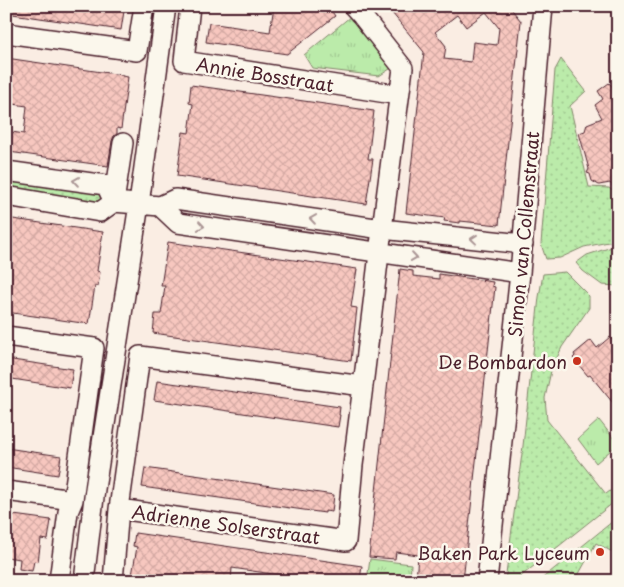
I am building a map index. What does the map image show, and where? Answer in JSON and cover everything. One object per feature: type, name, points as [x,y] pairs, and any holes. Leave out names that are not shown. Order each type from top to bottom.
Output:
[{"type":"street","points":[[6,33],[137,51],[144,6]]},
{"type":"street","points":[[84,581],[95,489],[139,204],[166,6]]},
{"type":"street","name":"Annie Bosstraat","points":[[190,6],[184,61],[399,95]]},
{"type":"street","name":"Simon van Collemstraat","points":[[487,581],[523,244],[544,6]]},
{"type":"street","points":[[363,10],[404,68],[382,229]]},
{"type":"street","points":[[114,202],[122,143]]},
{"type":"street","points":[[6,171],[106,185],[114,202]]},
{"type":"street","points":[[6,196],[100,212],[114,202],[160,206],[175,199],[382,229],[523,244]]},
{"type":"street","points":[[160,206],[178,223],[520,273]]},
{"type":"street","name":"Adrienne Solserstraat","points":[[362,386],[140,356],[120,509],[346,541],[362,386],[382,229]]},
{"type":"street","points":[[6,336],[94,348],[73,500],[68,512],[59,581]]},
{"type":"street","points":[[6,490],[73,500]]},
{"type":"street","points":[[113,581],[120,509]]},
{"type":"green space","points":[[351,16],[393,67],[379,76],[312,68],[304,55]]},
{"type":"green space","points":[[561,59],[586,91],[570,106],[589,187],[609,188],[618,194],[618,240],[584,247],[560,258],[546,259],[541,244],[555,70]]},
{"type":"green space","points":[[6,176],[103,189],[107,203],[6,192]]},
{"type":"green space","points":[[618,245],[618,286],[602,285],[583,271],[576,263],[587,255]]},
{"type":"green space","points":[[565,272],[589,296],[589,308],[562,347],[551,371],[545,398],[547,420],[606,494],[618,485],[618,499],[515,581],[505,581],[543,274]]},
{"type":"green space","points":[[599,420],[618,444],[596,463],[578,439]]},
{"type":"green space","points":[[618,517],[618,555],[596,543],[575,581],[539,581]]},
{"type":"green space","points":[[370,559],[411,564],[410,581],[367,581]]},
{"type":"building","points":[[7,6],[90,6],[124,11],[121,30],[6,13]]},
{"type":"building","points":[[274,6],[328,6],[335,16],[287,54],[206,42],[209,23],[270,32]]},
{"type":"building","points":[[400,6],[509,6],[521,21],[499,225],[444,221],[445,218],[406,213],[424,52],[392,13]],"holes":[[[486,12],[499,28],[497,45],[473,42],[471,62],[444,59],[446,46],[435,32],[457,15],[466,27]]]},
{"type":"building","points":[[6,58],[128,77],[121,129],[117,128],[117,134],[112,141],[108,166],[9,152],[12,132],[24,134],[27,106],[6,103]]},
{"type":"building","points":[[609,83],[618,93],[618,193],[610,183],[599,185],[592,181],[590,174],[587,173],[589,169],[579,133],[585,131],[587,124],[602,118],[595,105],[603,99],[598,91]]},
{"type":"building","points":[[191,85],[374,111],[368,159],[373,159],[366,204],[177,176],[183,132],[189,133],[193,104],[189,103]]},
{"type":"building","points":[[6,218],[103,232],[97,271],[100,272],[98,286],[95,286],[89,324],[6,312]]},
{"type":"building","points":[[168,242],[357,269],[351,307],[357,308],[351,361],[153,333],[155,314],[161,314],[165,286],[161,286]]},
{"type":"building","points":[[400,269],[413,271],[413,276],[439,279],[439,274],[493,282],[492,286],[495,287],[463,581],[416,581],[418,555],[396,552],[395,559],[369,557]]},
{"type":"building","points":[[618,336],[618,409],[573,358],[574,354],[591,340],[597,348],[610,337],[613,341]]},
{"type":"building","points":[[6,359],[73,369],[70,388],[6,378]]},
{"type":"building","points":[[157,381],[340,407],[338,427],[154,400]]},
{"type":"building","points":[[6,448],[61,456],[58,475],[6,467]]},
{"type":"building","points":[[145,468],[334,495],[332,512],[325,511],[325,513],[142,487]]},
{"type":"building","points":[[6,514],[51,520],[48,540],[41,539],[38,562],[34,561],[32,571],[19,569],[20,559],[6,557]]},
{"type":"building","points":[[135,533],[362,566],[360,579],[357,579],[357,581],[320,581],[232,568],[231,581],[131,581],[137,547],[133,546]]},
{"type":"place","name":"De Bombardon","points":[[577,361]]},
{"type":"place","name":"Baken Park Lyceum","points":[[600,552]]}]
